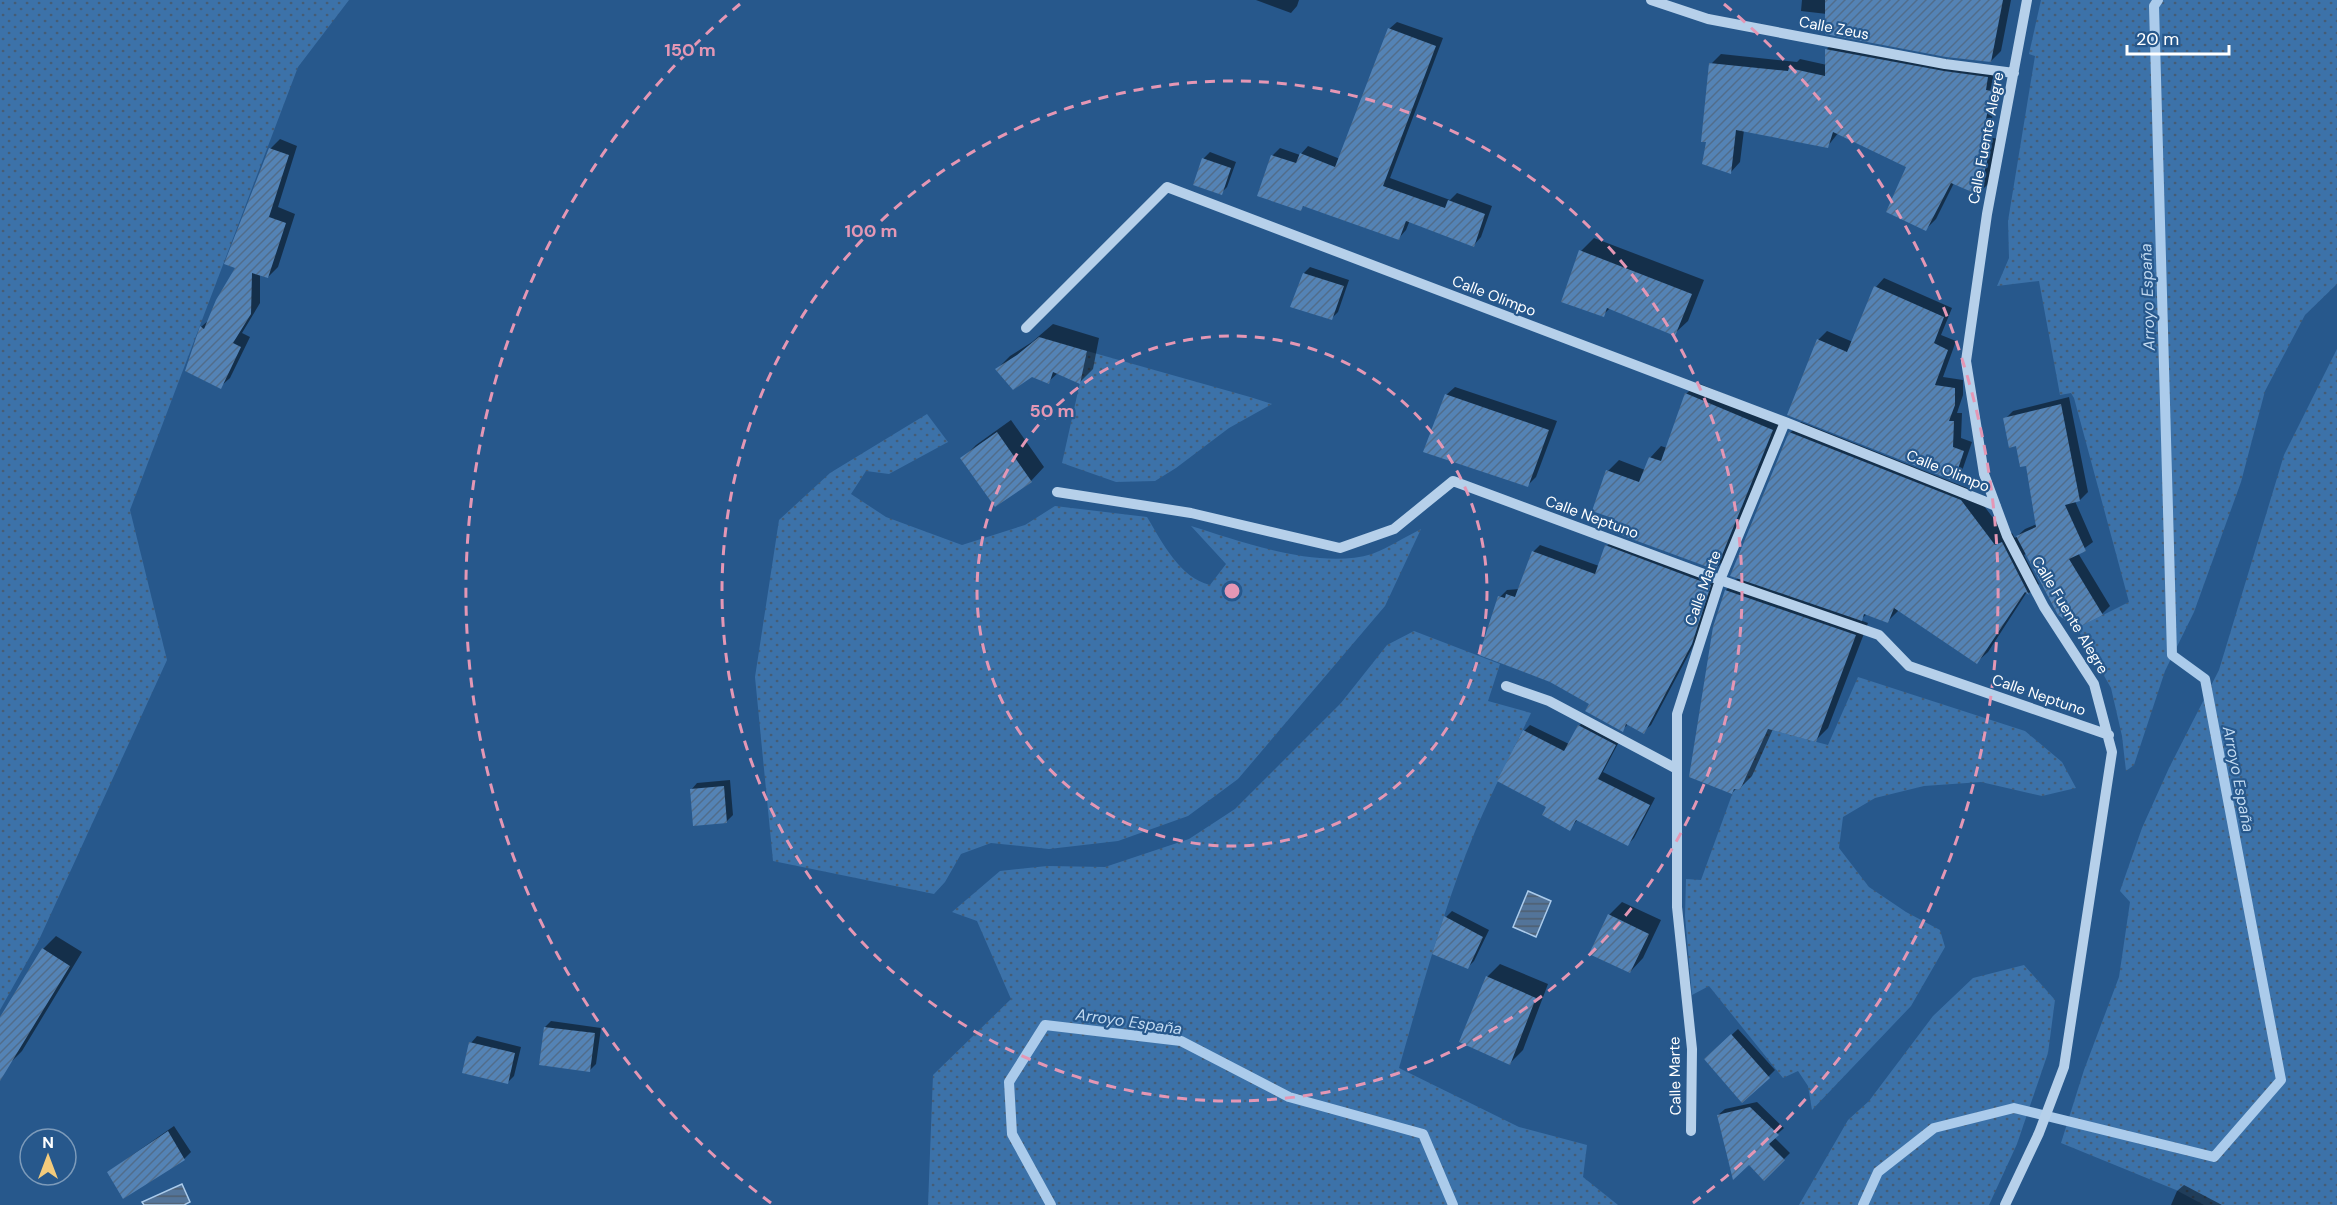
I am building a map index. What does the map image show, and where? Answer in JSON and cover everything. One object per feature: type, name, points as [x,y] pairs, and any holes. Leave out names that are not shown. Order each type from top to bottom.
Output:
[{"type":"street","name":"Calle Zeus","points":[[1651,0],[1707,19],[1945,64],[2014,73]]},
{"type":"street","name":"Calle Fuente Alegre","points":[[2005,1205],[2039,1132],[2064,1067],[2112,752],[2094,684],[2044,607],[2007,536],[1984,474],[1966,361],[1987,214],[2027,0]]},
{"type":"street","name":"Calle Olimpo","points":[[1026,328],[1167,187],[1785,422],[1996,506]]},
{"type":"street","name":"Calle Marte","points":[[1691,1131],[1692,1049],[1677,907],[1677,714],[1720,580],[1785,422]]},
{"type":"street","name":"Calle Neptuno","points":[[1057,492],[1191,513],[1340,548],[1394,529],[1453,481],[1720,580],[1879,635],[1909,666],[2109,735]]},
{"type":"street","points":[[1506,686],[1549,701],[1677,770]]},
{"type":"shaded area","points":[[0,0],[349,0],[298,67],[130,510],[167,660],[38,942],[0,1010]]},
{"type":"shaded area","points":[[2041,0],[2337,0],[2337,284],[2305,315],[2265,391],[2241,482],[2194,612],[2165,671],[2134,765],[2126,771],[2122,736],[2111,688],[2077,628],[2129,602],[2074,398],[2071,393],[2060,395],[2039,281],[1997,286],[2009,258],[2008,221],[2035,56],[2029,54]]},
{"type":"shaded area","points":[[2337,349],[2337,1205],[2204,1205],[2176,1190],[2061,1143],[2084,1070],[2119,977],[2130,902],[2120,891],[2142,828],[2169,768],[2219,670],[2284,455]]},
{"type":"shaded area","points":[[1087,351],[1272,404],[1229,428],[1155,481],[1116,482],[1062,463]]},
{"type":"shaded area","points":[[927,414],[948,442],[889,474],[866,471],[851,494],[886,517],[962,545],[1025,525],[1055,506],[1147,517],[1181,567],[1199,581],[1210,585],[1226,564],[1191,526],[1281,552],[1329,559],[1372,554],[1421,529],[1385,606],[1238,779],[1188,816],[1118,841],[1049,849],[991,843],[961,854],[945,882],[934,894],[773,861],[755,677],[779,520],[830,473]]},
{"type":"shaded area","points":[[1414,631],[1500,664],[1488,701],[1531,713],[1464,858],[1434,947],[1399,1068],[1519,1127],[1587,1145],[1583,1177],[1618,1205],[928,1205],[933,1075],[1011,999],[977,921],[952,912],[1000,871],[1047,866],[1105,867],[1189,839],[1235,809],[1341,703],[1387,645]]},
{"type":"shaded area","points":[[1858,677],[2025,731],[2062,762],[2076,788],[2042,796],[1981,782],[1924,786],[1875,798],[1843,817],[1839,848],[1869,887],[1906,912],[1940,930],[1945,947],[1911,1006],[1812,1110],[1808,1086],[1798,1071],[1783,1078],[1709,986],[1692,995],[1685,916],[1686,879],[1701,880],[1734,789],[1740,790],[1768,729],[1828,745]]},
{"type":"shaded area","points":[[1528,891],[1551,901],[1536,937],[1513,927]]},
{"type":"shaded area","points":[[2024,965],[2055,1000],[2048,1053],[2017,1144],[1989,1205],[1799,1205],[1848,1120],[1869,1101],[1933,1016],[1973,978]]},
{"type":"shaded area","points":[[182,1184],[190,1202],[184,1205],[144,1205],[142,1202]]},
{"type":"building","points":[[1825,0],[2003,0],[1991,62],[1946,57],[1825,34]]},
{"type":"building","points":[[1388,28],[1436,46],[1383,186],[1445,208],[1448,200],[1485,214],[1474,247],[1406,221],[1399,240],[1303,206],[1301,211],[1257,196],[1271,155],[1296,163],[1300,153],[1335,167]]},
{"type":"building","points":[[1825,49],[1988,77],[1986,90],[1992,91],[1980,147],[1990,149],[1979,195],[1951,183],[1926,231],[1886,212],[1906,167],[1833,132],[1828,148],[1736,130],[1731,174],[1702,164],[1706,142],[1701,142],[1709,63],[1788,71],[1789,68],[1825,76]]},
{"type":"building","points":[[269,148],[289,155],[269,217],[286,223],[268,278],[252,273],[251,314],[233,343],[241,347],[221,389],[185,371],[200,326],[204,329],[216,300],[235,268],[224,264]]},
{"type":"building","points":[[1202,158],[1231,168],[1222,195],[1193,185]]},
{"type":"building","points":[[1579,250],[1692,294],[1675,336],[1607,308],[1604,317],[1561,302]]},
{"type":"building","points":[[1303,273],[1344,286],[1332,320],[1290,307]]},
{"type":"building","points":[[1874,286],[1944,317],[1934,343],[1948,350],[1935,385],[1955,388],[1955,405],[1949,421],[1954,421],[1953,447],[1964,451],[1954,481],[1787,415],[1817,339],[1847,352]]},
{"type":"building","points":[[1039,337],[1087,351],[1080,384],[1053,372],[1049,384],[1032,377],[1013,390],[995,369]]},
{"type":"building","points":[[1685,393],[1773,430],[1716,570],[1610,531],[1615,519],[1592,511],[1606,470],[1639,482],[1649,457],[1661,461]]},
{"type":"building","points":[[1445,394],[1549,430],[1528,487],[1423,452]]},
{"type":"building","points":[[2061,404],[2080,501],[2065,505],[2086,551],[2069,559],[2103,615],[2077,628],[2058,615],[2016,536],[2036,527],[2026,466],[2020,467],[2016,446],[2009,448],[2003,418]]},
{"type":"building","points":[[997,432],[1032,482],[995,507],[960,458]]},
{"type":"building","points":[[1789,432],[1961,500],[1995,545],[2002,542],[2029,595],[2025,592],[1977,664],[1894,608],[1888,623],[1864,614],[1862,621],[1730,576]]},
{"type":"building","points":[[1605,545],[1711,585],[1692,644],[1644,734],[1626,724],[1623,732],[1585,711],[1589,704],[1550,682],[1479,655],[1498,596],[1505,598],[1506,594],[1515,597],[1532,551],[1595,574]]},
{"type":"building","points":[[1725,590],[1856,635],[1816,742],[1768,729],[1740,790],[1734,789],[1732,794],[1689,777],[1713,627]]},
{"type":"building","points":[[1578,725],[1616,745],[1598,779],[1650,805],[1628,846],[1576,820],[1570,831],[1542,815],[1546,807],[1497,781],[1523,730],[1564,751]]},
{"type":"building","points":[[724,786],[727,823],[693,826],[690,789]]},
{"type":"building","points":[[1608,914],[1649,934],[1630,973],[1589,954]]},
{"type":"building","points":[[1444,916],[1483,937],[1468,969],[1432,954]]},
{"type":"building","points":[[42,948],[70,966],[0,1081],[0,1017]]},
{"type":"building","points":[[1486,976],[1536,998],[1510,1065],[1459,1042]]},
{"type":"building","points":[[544,1027],[595,1033],[590,1072],[539,1065]]},
{"type":"building","points":[[1731,1034],[1770,1078],[1742,1103],[1704,1059]]},
{"type":"building","points":[[469,1042],[515,1053],[508,1084],[462,1073]]},
{"type":"building","points":[[1750,1107],[1779,1135],[1769,1144],[1785,1160],[1764,1181],[1749,1165],[1733,1180],[1717,1115]]},
{"type":"building","points":[[168,1131],[185,1160],[123,1199],[107,1172]]},
{"type":"waterway","name":"Arroyo España","points":[[1863,1205],[1878,1172],[1934,1128],[2014,1108],[2214,1157],[2281,1080],[2205,679],[2172,655],[2154,6],[2158,0]]},
{"type":"waterway","name":"Arroyo España","points":[[1051,1205],[1012,1134],[1009,1082],[1045,1025],[1181,1041],[1289,1097],[1423,1134],[1453,1205]]}]
